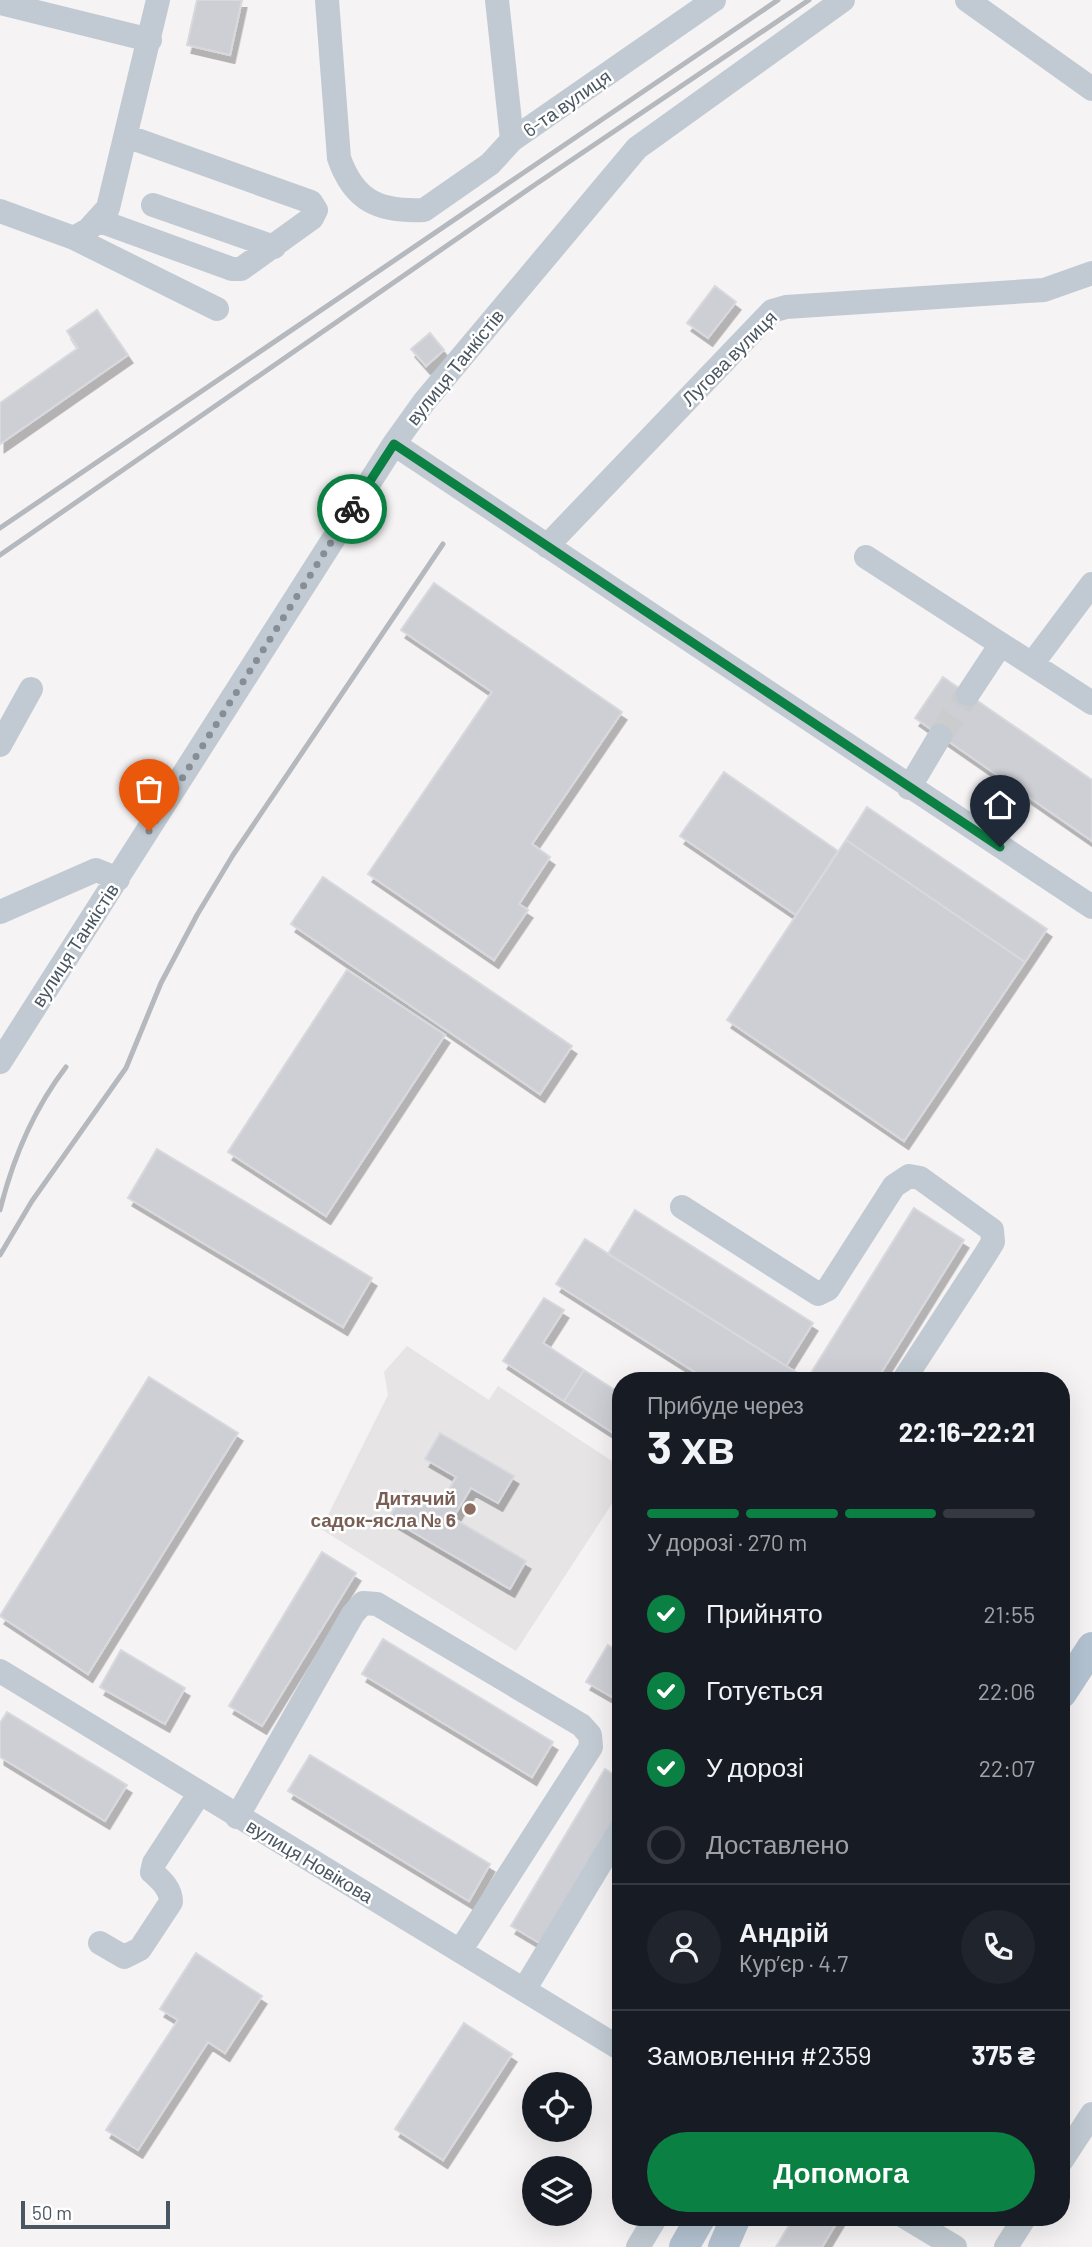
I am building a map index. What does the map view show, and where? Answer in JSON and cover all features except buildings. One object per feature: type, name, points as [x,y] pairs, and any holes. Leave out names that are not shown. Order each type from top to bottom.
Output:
[{"type":"main road","points":[[1070,1681],[1092,1647]]},
{"type":"main road","points":[[684,2247],[696,2226]]},
{"type":"main road","points":[[723,2247],[732,2226]]},
{"type":"street","points":[[74,238],[88,230],[108,208],[158,0]]},
{"type":"street","name":"6-та вулиця","points":[[327,0],[339,158],[346,178],[359,194],[378,206],[424,210],[490,164],[512,141],[714,0]]},
{"type":"street","points":[[497,0],[512,141]]},
{"type":"street","name":"вулиця Танкістів","points":[[0,1062],[394,444],[424,402],[637,148],[843,0]]},
{"type":"street","points":[[967,0],[1092,89]]},
{"type":"street","points":[[0,3],[150,40]]},
{"type":"street","points":[[97,220],[232,269],[248,266],[312,218],[316,210],[311,202],[126,136]]},
{"type":"street","points":[[153,205],[274,247]]},
{"type":"street","points":[[0,211],[74,238],[217,309]]},
{"type":"street","name":"Лугова вулиця","points":[[547,546],[605,482],[779,308],[1044,290],[1092,273]]},
{"type":"street","points":[[394,444],[1092,907]]},
{"type":"street","points":[[866,557],[1092,703]]},
{"type":"street","points":[[1032,664],[1092,584]]},
{"type":"street","points":[[968,694],[1001,644]]},
{"type":"street","points":[[0,746],[31,689]]},
{"type":"street","points":[[909,788],[940,736]]},
{"type":"street","points":[[0,912],[96,870],[118,879]]},
{"type":"street","points":[[682,1207],[818,1294],[828,1289],[894,1186],[909,1175],[920,1178],[992,1230],[993,1242],[908,1372]]},
{"type":"street","points":[[237,1817],[353,1614],[363,1603],[377,1604],[581,1725],[590,1735],[590,1747],[460,1951]]},
{"type":"street","name":"вулиця Новікова","points":[[0,1671],[612,2044]]},
{"type":"street","points":[[100,1943],[124,1957],[131,1956],[140,1949],[171,1902],[171,1895],[152,1872],[154,1863],[199,1794]]},
{"type":"street","points":[[524,1990],[612,1844]]},
{"type":"street","points":[[1070,2148],[1092,2114]]},
{"type":"street","points":[[638,2247],[651,2226]]},
{"type":"street","points":[[920,2226],[955,2247]]},
{"type":"street","points":[[1006,2247],[1019,2226]]},
{"type":"shaded area","name":"Дитячий садок-ясла № 6","points":[[407,1346],[489,1400],[498,1386],[612,1461],[612,1504],[516,1651],[321,1529],[388,1395],[384,1372]]},
{"type":"tunnel","points":[[940,736],[968,694]]},
{"type":"railway","points":[[0,528],[778,0]]},
{"type":"railway","points":[[0,555],[536,184],[809,0]]},
{"type":"railway","points":[[0,1255],[32,1201],[126,1068],[161,983],[233,855],[443,544]]},
{"type":"railway","points":[[0,1210],[11,1172],[34,1117],[66,1067]]},
{"type":"way so far","points":[[149,831],[352,509]]},
{"type":"place","name":"Дитячий садок-ясла № 6","points":[[470,1509]]},
{"type":"route","points":[[352,509],[394,444],[1000,847]]}]
